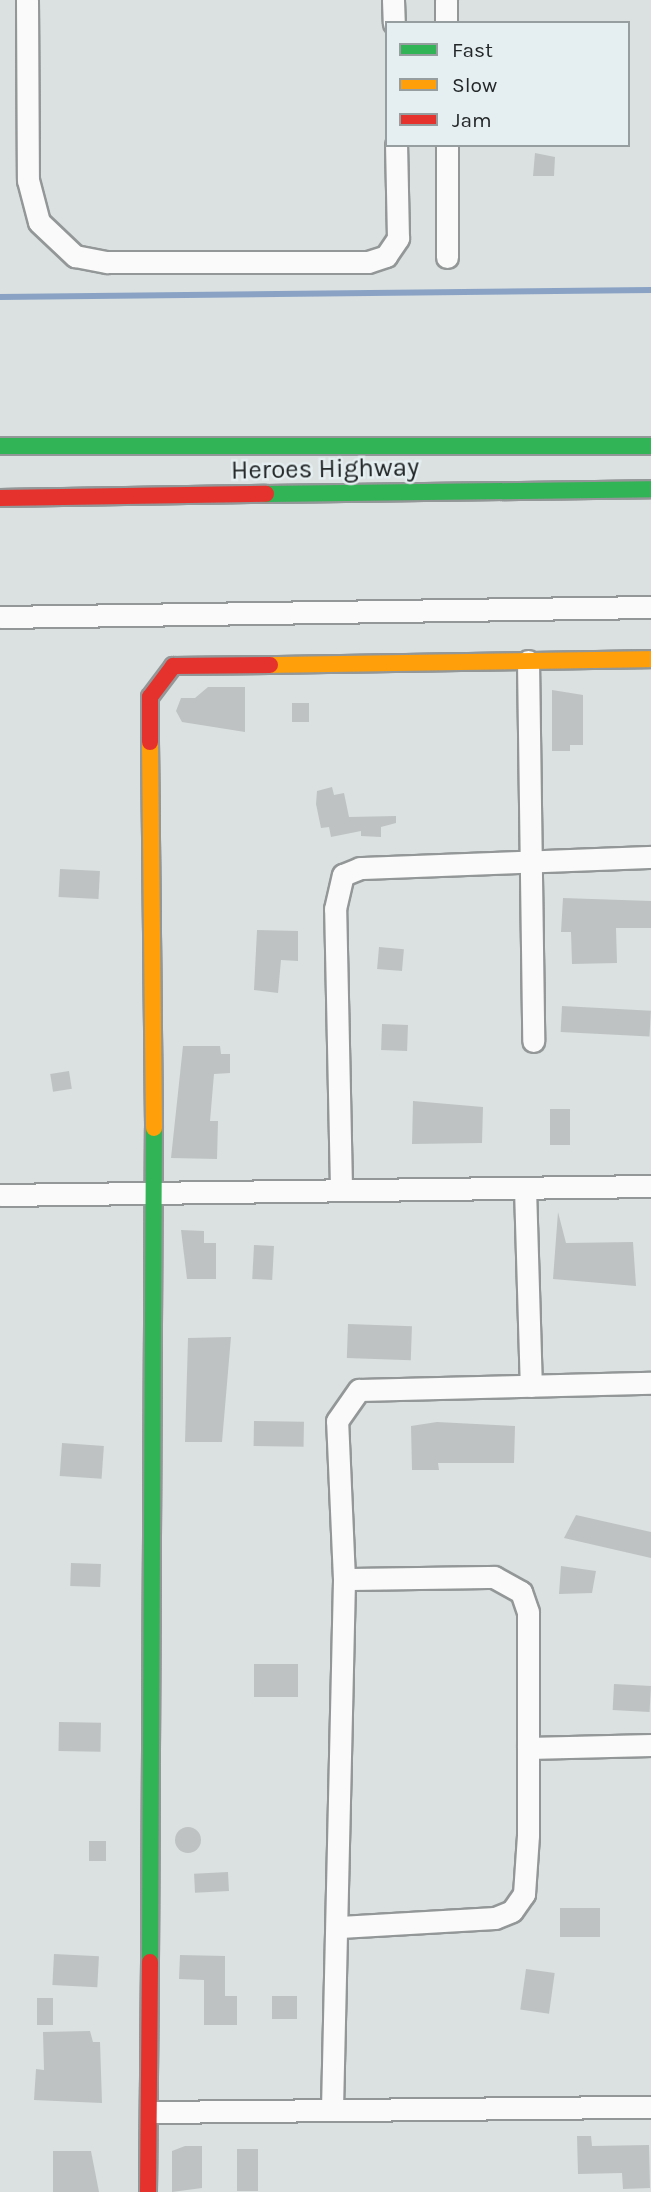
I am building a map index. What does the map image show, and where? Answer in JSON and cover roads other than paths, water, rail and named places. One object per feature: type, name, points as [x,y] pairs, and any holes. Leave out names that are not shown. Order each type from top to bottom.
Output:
[{"type":"street","points":[[27,0],[28,180],[38,222],[75,256],[107,262],[368,262],[386,256],[398,238],[396,147]]},
{"type":"street","points":[[393,0],[394,21]]},
{"type":"street","points":[[446,0],[446,21]]},
{"type":"street","points":[[447,147],[447,257]]},
{"type":"street","name":"Heroes Highway","points":[[0,446],[651,446]]},
{"type":"street","name":"Heroes Highway","points":[[0,498],[651,489]]},
{"type":"street","points":[[0,617],[651,607]]},
{"type":"street","points":[[148,2192],[152,2112],[145,1977],[155,1189],[146,730],[150,697],[161,674],[173,666],[651,659]]},
{"type":"street","points":[[528,661],[527,861],[533,1041]]},
{"type":"street","points":[[341,1188],[337,885],[360,868],[651,857]]},
{"type":"street","points":[[0,1195],[155,1189],[651,1186]]},
{"type":"street","points":[[525,1188],[531,1386]]},
{"type":"street","points":[[332,2109],[340,1927],[344,1579],[337,1421],[359,1390],[651,1383]]},
{"type":"street","points":[[340,1927],[495,1918],[512,1911],[524,1894],[528,1748],[528,1612],[522,1592],[494,1577],[344,1579]]},
{"type":"street","points":[[528,1748],[651,1745]]},
{"type":"street","points":[[152,2112],[651,2107]]},
{"type":"waterway","points":[[0,297],[651,290]]}]
